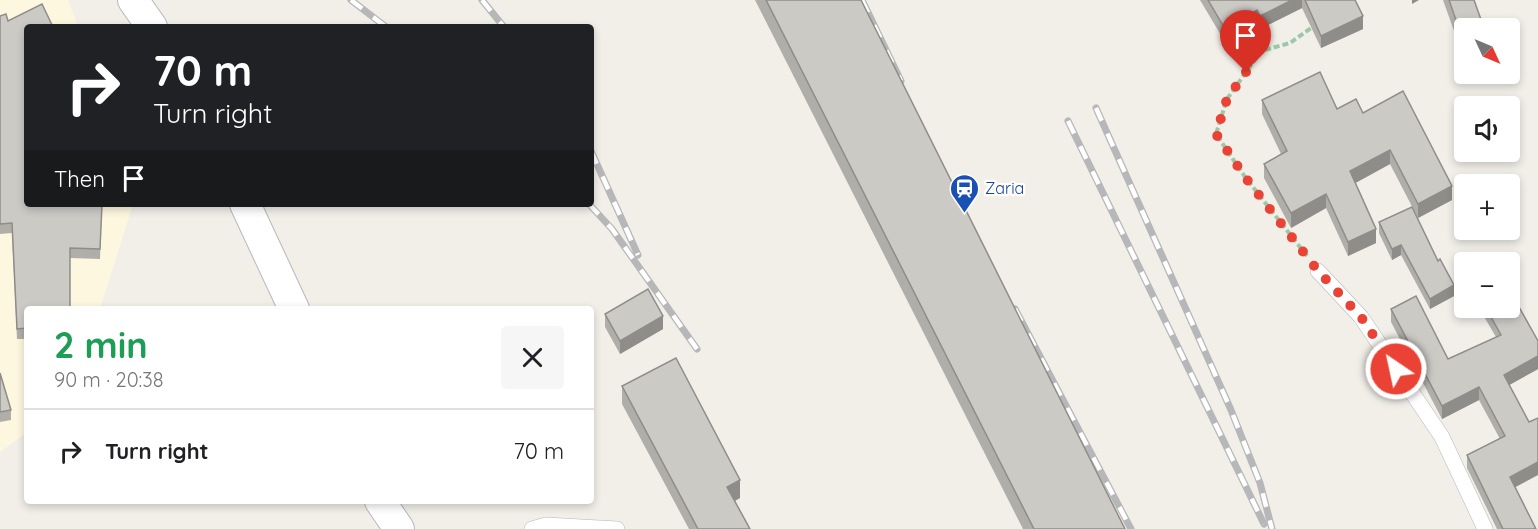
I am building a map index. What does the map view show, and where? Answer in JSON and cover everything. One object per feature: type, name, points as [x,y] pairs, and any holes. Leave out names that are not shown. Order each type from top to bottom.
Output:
[{"type":"street","points":[[133,0],[150,24]]},
{"type":"street","points":[[246,207],[293,306]]},
{"type":"street","points":[[382,504],[399,529]]},
{"type":"lane","points":[[1318,271],[1361,317],[1442,437],[1485,529]]},
{"type":"lane","points":[[532,529],[546,525],[617,529]]},
{"type":"path","points":[[1316,25],[1290,43],[1261,51],[1227,99],[1216,134],[1245,177],[1318,271]]},
{"type":"shaded area","points":[[0,0],[68,0],[77,24],[24,24],[24,207],[132,207],[101,306],[24,306],[24,434],[0,452]]},
{"type":"building","points":[[766,0],[861,0],[1125,529],[1034,529]]},
{"type":"building","points":[[1208,0],[1292,0],[1260,16],[1257,10],[1225,29]]},
{"type":"building","points":[[1305,0],[1355,0],[1363,16],[1321,36]]},
{"type":"building","points":[[1449,0],[1474,0],[1480,18],[1455,18]]},
{"type":"building","points":[[42,4],[52,24],[24,24],[24,207],[102,207],[100,249],[70,248],[70,306],[24,306],[24,328],[17,329],[12,223],[0,224],[0,16],[6,14],[8,21]]},
{"type":"building","points":[[1320,72],[1337,109],[1356,99],[1363,113],[1403,91],[1452,186],[1418,204],[1390,150],[1350,171],[1376,229],[1348,242],[1326,194],[1291,213],[1264,164],[1287,151],[1262,100]]},
{"type":"building","points":[[1412,207],[1438,261],[1440,259],[1454,285],[1430,299],[1401,245],[1392,249],[1379,222]]},
{"type":"building","points":[[648,289],[663,316],[620,341],[605,314]]},
{"type":"building","points":[[1416,296],[1448,359],[1501,335],[1492,318],[1520,318],[1520,309],[1538,341],[1538,356],[1504,375],[1529,422],[1538,418],[1538,462],[1510,477],[1536,529],[1503,529],[1467,455],[1505,436],[1479,387],[1442,406],[1391,309]]},
{"type":"building","points":[[676,358],[740,480],[727,487],[750,529],[698,529],[622,386]]},
{"type":"building","points":[[0,373],[11,410],[0,412]]},
{"type":"railway","points":[[351,0],[382,24]]},
{"type":"railway","points":[[482,0],[502,24]]},
{"type":"railway","points":[[862,0],[901,81]]},
{"type":"railway","points":[[1096,108],[1231,410],[1260,483],[1272,529]]},
{"type":"railway","points":[[1068,121],[1264,524]]},
{"type":"railway","points":[[594,158],[638,255]]},
{"type":"railway","points":[[592,207],[612,229],[697,349]]},
{"type":"railway","points":[[1015,309],[1131,529]]},
{"type":"place","name":"Zaria","points":[[964,214]]},
{"type":"route","points":[[1246,72],[1227,99],[1216,134],[1245,177],[1318,271],[1361,317],[1396,369]]}]
